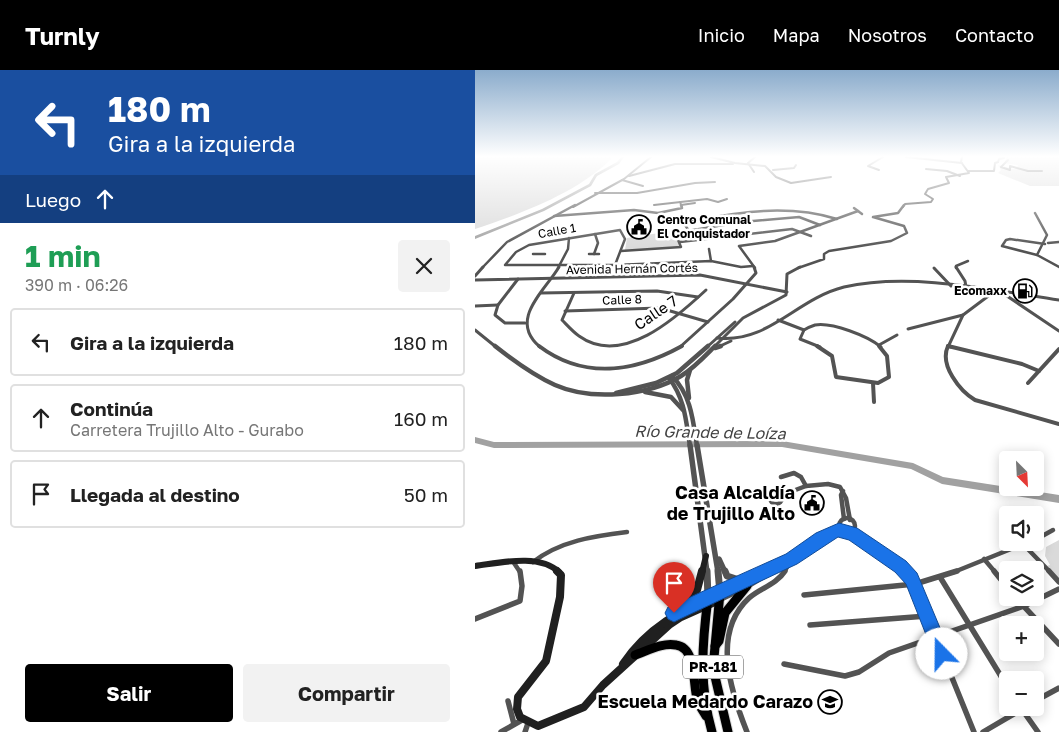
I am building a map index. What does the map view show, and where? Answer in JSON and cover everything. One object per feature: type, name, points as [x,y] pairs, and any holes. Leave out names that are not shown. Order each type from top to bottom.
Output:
[{"type":"main road","points":[[618,671],[630,651],[653,629],[674,613],[697,590],[706,556]]},
{"type":"main road","points":[[475,566],[533,562],[551,565],[558,571],[561,581],[546,661],[518,697],[516,709],[522,725],[546,725],[584,707],[618,671],[675,620],[708,601]]},
{"type":"main road","points":[[714,648],[719,641],[725,613],[746,584]]},
{"type":"main road","points":[[674,613],[719,596]]},
{"type":"main road","name":"PR-181","points":[[719,596],[714,648],[715,678],[728,732]]},
{"type":"main road","name":"PR-181","points":[[708,601],[700,664],[701,687],[712,732]]},
{"type":"main road","points":[[635,655],[672,643],[685,650],[691,659],[700,708],[707,717]]},
{"type":"street","points":[[475,276],[507,242],[604,188]]},
{"type":"street","points":[[595,192],[629,194],[667,188]]},
{"type":"street","points":[[635,392],[690,370],[711,350],[731,325],[778,300],[787,292],[787,274],[802,266],[824,260],[824,254],[829,251],[897,239],[907,233],[904,226],[874,216],[898,213],[905,204],[931,202],[933,199],[925,194],[928,189],[932,188]]},
{"type":"street","points":[[654,205],[727,200]]},
{"type":"street","points":[[554,216],[634,210],[643,213],[681,208],[680,204]]},
{"type":"street","points":[[760,206],[762,211]]},
{"type":"street","points":[[854,208],[862,214]]},
{"type":"street","points":[[689,230],[683,222],[762,211],[803,209],[837,219]]},
{"type":"street","points":[[569,238],[569,247],[560,265],[541,293],[525,322],[528,335],[533,341],[561,361],[581,368],[600,369],[631,365],[667,354],[683,344],[708,322],[748,284],[756,273],[739,246],[775,241],[858,211]]},
{"type":"street","points":[[1035,213],[1046,223]]},
{"type":"street","points":[[615,265],[621,251],[681,248],[675,233],[689,230],[742,222],[799,217],[819,225]]},
{"type":"street","points":[[680,242],[792,229],[811,236]]},
{"type":"street","name":"Calle 1","points":[[560,265],[505,265],[520,249],[542,243],[620,230],[625,239],[621,251]]},
{"type":"street","points":[[594,254],[598,243],[595,234]]},
{"type":"street","points":[[1037,256],[1053,236]]},
{"type":"street","points":[[1059,242],[1047,243],[1010,239],[1006,240],[1002,246],[1037,256],[1059,267]]},
{"type":"street","points":[[539,254],[542,243]]},
{"type":"street","points":[[709,249],[711,261]]},
{"type":"street","points":[[533,254],[545,254]]},
{"type":"street","points":[[589,254],[599,254]]},
{"type":"street","points":[[560,265],[711,261],[741,267],[753,266]]},
{"type":"street","points":[[966,287],[965,281],[956,270],[956,266],[968,261]]},
{"type":"street","points":[[934,268],[951,286]]},
{"type":"street","name":"Avenida Hernán Cortés","points":[[475,280],[700,276],[787,292]]},
{"type":"street","points":[[518,279],[499,305],[495,315],[505,323],[525,322]]},
{"type":"street","points":[[711,350],[760,334],[801,305],[850,286],[877,284],[966,287],[1059,300]]},
{"type":"street","name":"Calle 7","points":[[565,311],[562,320],[568,327],[589,341],[607,346],[626,344],[645,337],[679,313],[706,290]]},
{"type":"street","points":[[541,293],[657,291],[698,297]]},
{"type":"street","points":[[908,329],[920,323],[943,322],[963,315],[995,291]]},
{"type":"street","points":[[1001,292],[1059,331]]},
{"type":"street","points":[[565,311],[574,293]]},
{"type":"street","points":[[475,306],[499,305]]},
{"type":"street","name":"Calle 8","points":[[565,311],[660,308],[708,322]]},
{"type":"street","points":[[963,315],[946,350],[950,373],[965,394],[975,400],[1059,424]]},
{"type":"street","points":[[615,394],[672,378],[743,318]]},
{"type":"street","points":[[778,320],[804,330]]},
{"type":"street","points":[[815,325],[826,326],[864,337],[879,345],[887,357],[889,377],[878,383],[873,383],[836,376],[832,356],[821,347],[800,338],[804,330],[815,325]]},
{"type":"street","points":[[475,330],[523,368],[557,386],[593,394],[650,392],[667,395],[675,400],[683,412]]},
{"type":"street","points":[[730,330],[737,340]]},
{"type":"street","points":[[879,345],[897,335]]},
{"type":"street","points":[[720,339],[737,340]]},
{"type":"street","points":[[949,346],[1022,364],[1039,371]]},
{"type":"street","points":[[1028,383],[1059,349]]},
{"type":"street","points":[[690,370],[687,380],[689,400],[717,555],[719,596],[781,568],[822,538],[839,529]]},
{"type":"street","points":[[672,378],[689,400]]},
{"type":"street","points":[[672,378],[681,394],[706,556],[708,601]]},
{"type":"street","points":[[873,383],[874,402]]},
{"type":"street","points":[[781,477],[793,473],[801,477],[806,486]]},
{"type":"street","points":[[782,495],[806,486],[829,483],[838,485],[846,495],[850,520],[855,527],[852,533]]},
{"type":"street","points":[[843,492],[841,495],[844,519]]},
{"type":"street","points":[[839,529],[839,522],[844,519],[850,520]]},
{"type":"street","points":[[839,529],[844,533],[852,533],[901,567],[915,584],[974,732]]},
{"type":"street","points":[[1044,535],[1053,530]]},
{"type":"street","points":[[533,562],[547,551],[578,541],[627,532]]},
{"type":"street","points":[[804,595],[915,584],[940,577],[1004,551]]},
{"type":"street","points":[[1032,551],[1059,582]]},
{"type":"street","points":[[717,555],[727,576],[746,584]]},
{"type":"street","points":[[747,732],[739,713],[731,680],[728,662],[730,631],[737,611],[745,602],[779,580],[791,559]]},
{"type":"street","points":[[984,559],[999,577]]},
{"type":"street","points":[[475,619],[520,601],[523,589],[520,571],[514,563]]},
{"type":"street","points":[[940,577],[999,672]]},
{"type":"street","points":[[1044,596],[1059,589]]},
{"type":"street","points":[[784,664],[845,676],[859,672],[889,652],[919,641],[936,638],[1024,606],[1059,644]]},
{"type":"street","points":[[813,624],[927,616]]},
{"type":"street","points":[[1044,696],[1059,688]]},
{"type":"street","points":[[501,732],[522,725],[509,701]]},
{"type":"street","points":[[983,732],[1009,716]]},
{"type":"street","points":[[1027,716],[1038,732]]},
{"type":"shaded area","points":[[475,188],[572,188],[530,209],[475,229]]},
{"type":"shaded area","points":[[672,231],[680,247],[625,250],[627,238]]},
{"type":"shaded area","points":[[1059,540],[1059,579],[1047,566],[1050,565],[1045,556],[1046,547]]},
{"type":"waterway","name":"Río Grande de Loíza","points":[[475,238],[543,210],[585,188]]},
{"type":"waterway","name":"Río Grande de Loíza","points":[[475,440],[494,445],[782,444],[913,466],[942,480],[1059,499]]},
{"type":"place","name":"Centro Comunal El Conquistador","points":[[639,227]]},
{"type":"place","name":"Ecomaxx","points":[[1025,291]]},
{"type":"place","name":"Casa Alcaldía de Trujillo Alto","points":[[812,503]]},
{"type":"place","name":"Escuela Medardo Carazo","points":[[830,702]]},
{"type":"route","points":[[674,613],[760,575],[791,559],[839,529],[844,533],[852,533],[901,567],[912,578],[942,654]]}]
